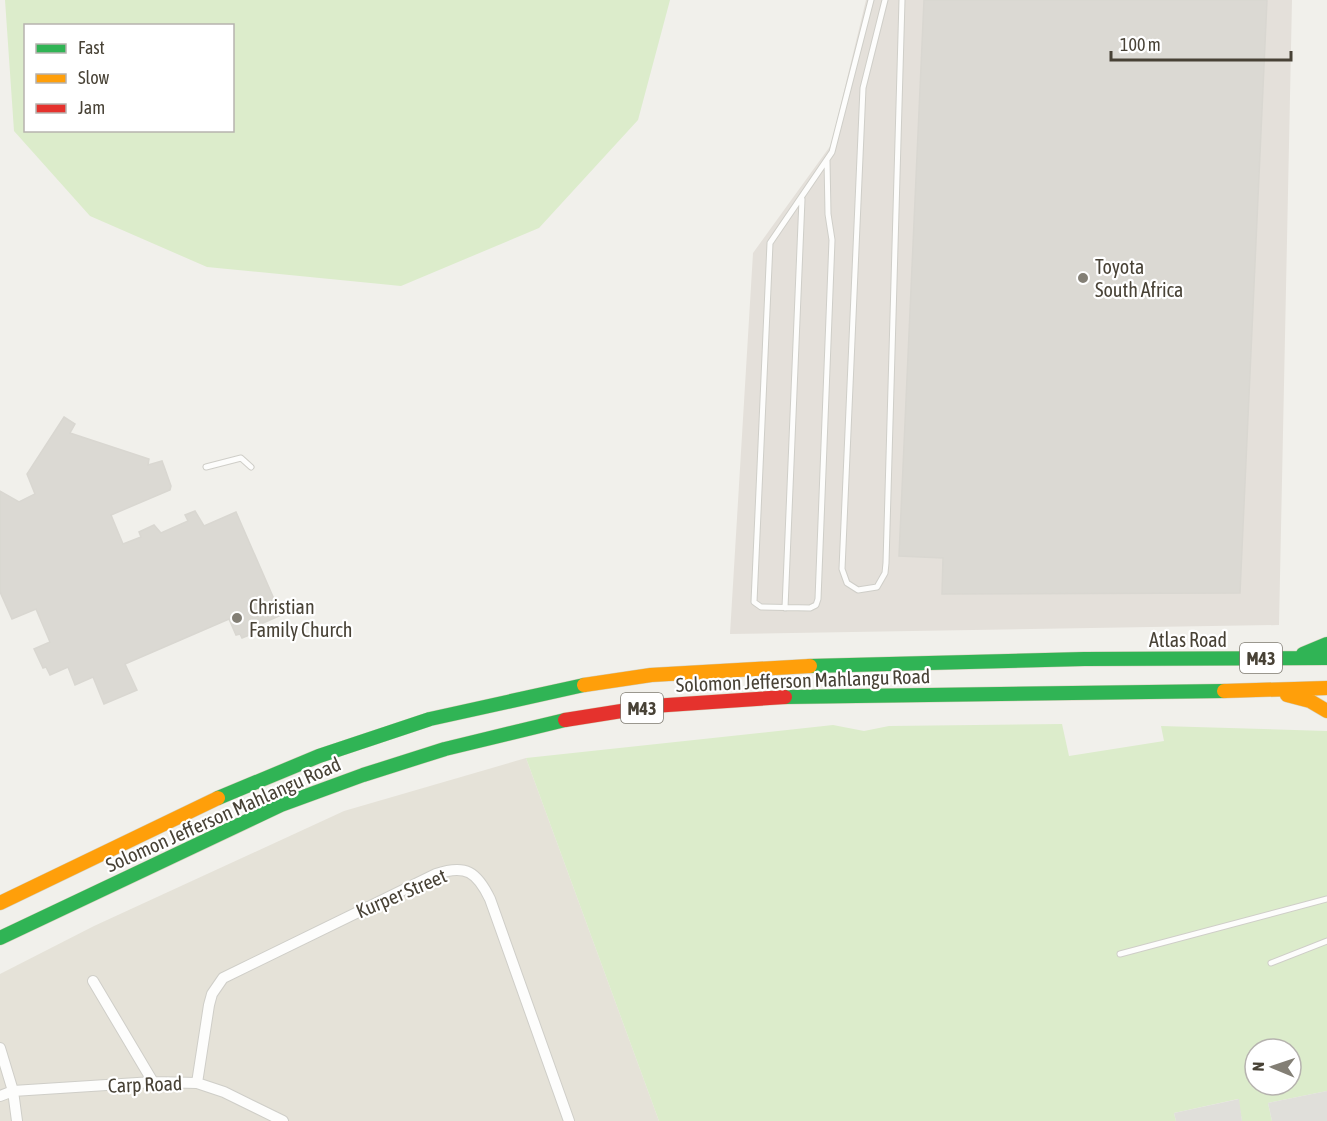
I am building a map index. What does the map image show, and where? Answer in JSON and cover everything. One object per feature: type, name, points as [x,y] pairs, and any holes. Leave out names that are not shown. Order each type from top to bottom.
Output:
[{"type":"main road","points":[[1291,657],[1327,644]]},
{"type":"main road","name":"Atlas Road","points":[[1084,659],[1327,658]]},
{"type":"main road","name":"Solomon Jefferson Mahlangu Road","points":[[3,900],[225,795],[319,756],[430,719],[523,696],[651,675],[746,668],[1084,659]]},
{"type":"main road","name":"Solomon Jefferson Mahlangu Road","points":[[0,938],[281,805],[321,789],[469,741],[573,718],[684,702],[776,696],[1270,691],[1327,687]]},
{"type":"main road","points":[[1270,691],[1310,701],[1327,711]]},
{"type":"main road","points":[[0,949],[33,922]]},
{"type":"street","name":"Kurper Street","points":[[197,1083],[209,1005],[212,994],[223,978],[435,874],[457,871],[473,874],[479,878],[490,899],[569,1121]]},
{"type":"street","points":[[93,981],[153,1082]]},
{"type":"street","points":[[0,1048],[13,1091],[17,1121]]},
{"type":"street","name":"Carp Road","points":[[0,1095],[13,1091],[153,1082],[197,1083],[224,1092],[283,1121]]},
{"type":"lane","points":[[827,160],[828,214],[832,240],[818,599],[813,607],[757,606],[754,602],[754,590],[770,250],[773,238],[832,152],[871,0]]},
{"type":"lane","points":[[885,0],[863,88],[842,569],[847,583],[864,591],[877,587],[885,573],[886,563],[902,0]]},
{"type":"lane","points":[[785,608],[802,196]]},
{"type":"lane","points":[[206,467],[241,458],[251,467]]},
{"type":"lane","points":[[1120,954],[1327,899]]},
{"type":"lane","points":[[1271,963],[1327,941]]},
{"type":"shaded area","name":"Toyota South Africa","points":[[866,0],[1292,0],[1279,625],[730,634],[753,253],[831,145]]},
{"type":"shaded area","points":[[526,758],[659,1121],[0,1121],[0,974],[94,926],[344,811]]},
{"type":"shaded area","points":[[1327,1091],[1327,1121],[1272,1121],[1268,1103]]},
{"type":"shaded area","points":[[1239,1099],[1242,1121],[1176,1121],[1174,1113]]},
{"type":"green space","points":[[5,0],[670,0],[638,120],[539,228],[401,286],[207,267],[90,216],[14,131]]},
{"type":"green space","points":[[1062,724],[1069,756],[1164,741],[1161,726],[1327,731],[1327,1091],[1303,1096],[1303,1037],[1243,1037],[1243,1097],[1298,1097],[1268,1103],[1272,1121],[1242,1121],[1238,1099],[1174,1113],[1176,1121],[659,1121],[526,758],[833,725],[864,731],[889,726]]},
{"type":"building","name":"Toyota South Africa","points":[[924,0],[1267,0],[1240,593],[942,594],[943,558],[899,556]]},
{"type":"building","points":[[64,417],[75,424],[70,433],[149,459],[148,465],[162,461],[171,486],[170,490],[111,515],[123,544],[141,537],[139,532],[154,525],[161,533],[188,521],[185,515],[195,511],[204,526],[236,512],[281,615],[254,627],[252,634],[242,638],[240,634],[236,635],[229,619],[125,664],[137,690],[104,704],[93,677],[75,685],[68,667],[50,675],[46,667],[43,668],[34,649],[50,642],[36,609],[12,619],[0,592],[0,491],[19,502],[35,494],[27,474]]},
{"type":"traffic: fast","points":[[1303,654],[1327,644]]},
{"type":"traffic: fast","points":[[810,666],[1084,659],[1327,658]]},
{"type":"traffic: fast","points":[[218,798],[319,756],[430,719],[584,685]]},
{"type":"traffic: fast","points":[[785,697],[1224,691]]},
{"type":"traffic: fast","points":[[0,938],[281,805],[363,775],[445,749],[565,720]]},
{"type":"traffic: slow","points":[[584,685],[651,675],[810,666]]},
{"type":"traffic: slow","points":[[1224,691],[1327,688]]},
{"type":"traffic: slow","points":[[1287,695],[1310,701],[1327,711]]},
{"type":"traffic: slow","points":[[0,903],[218,798]]},
{"type":"traffic: jam","points":[[565,720],[653,706],[785,697]]},
{"type":"place","name":"Toyota South Africa","points":[[1083,278]]},
{"type":"place","name":"Christian Family Church","points":[[237,618]]}]
